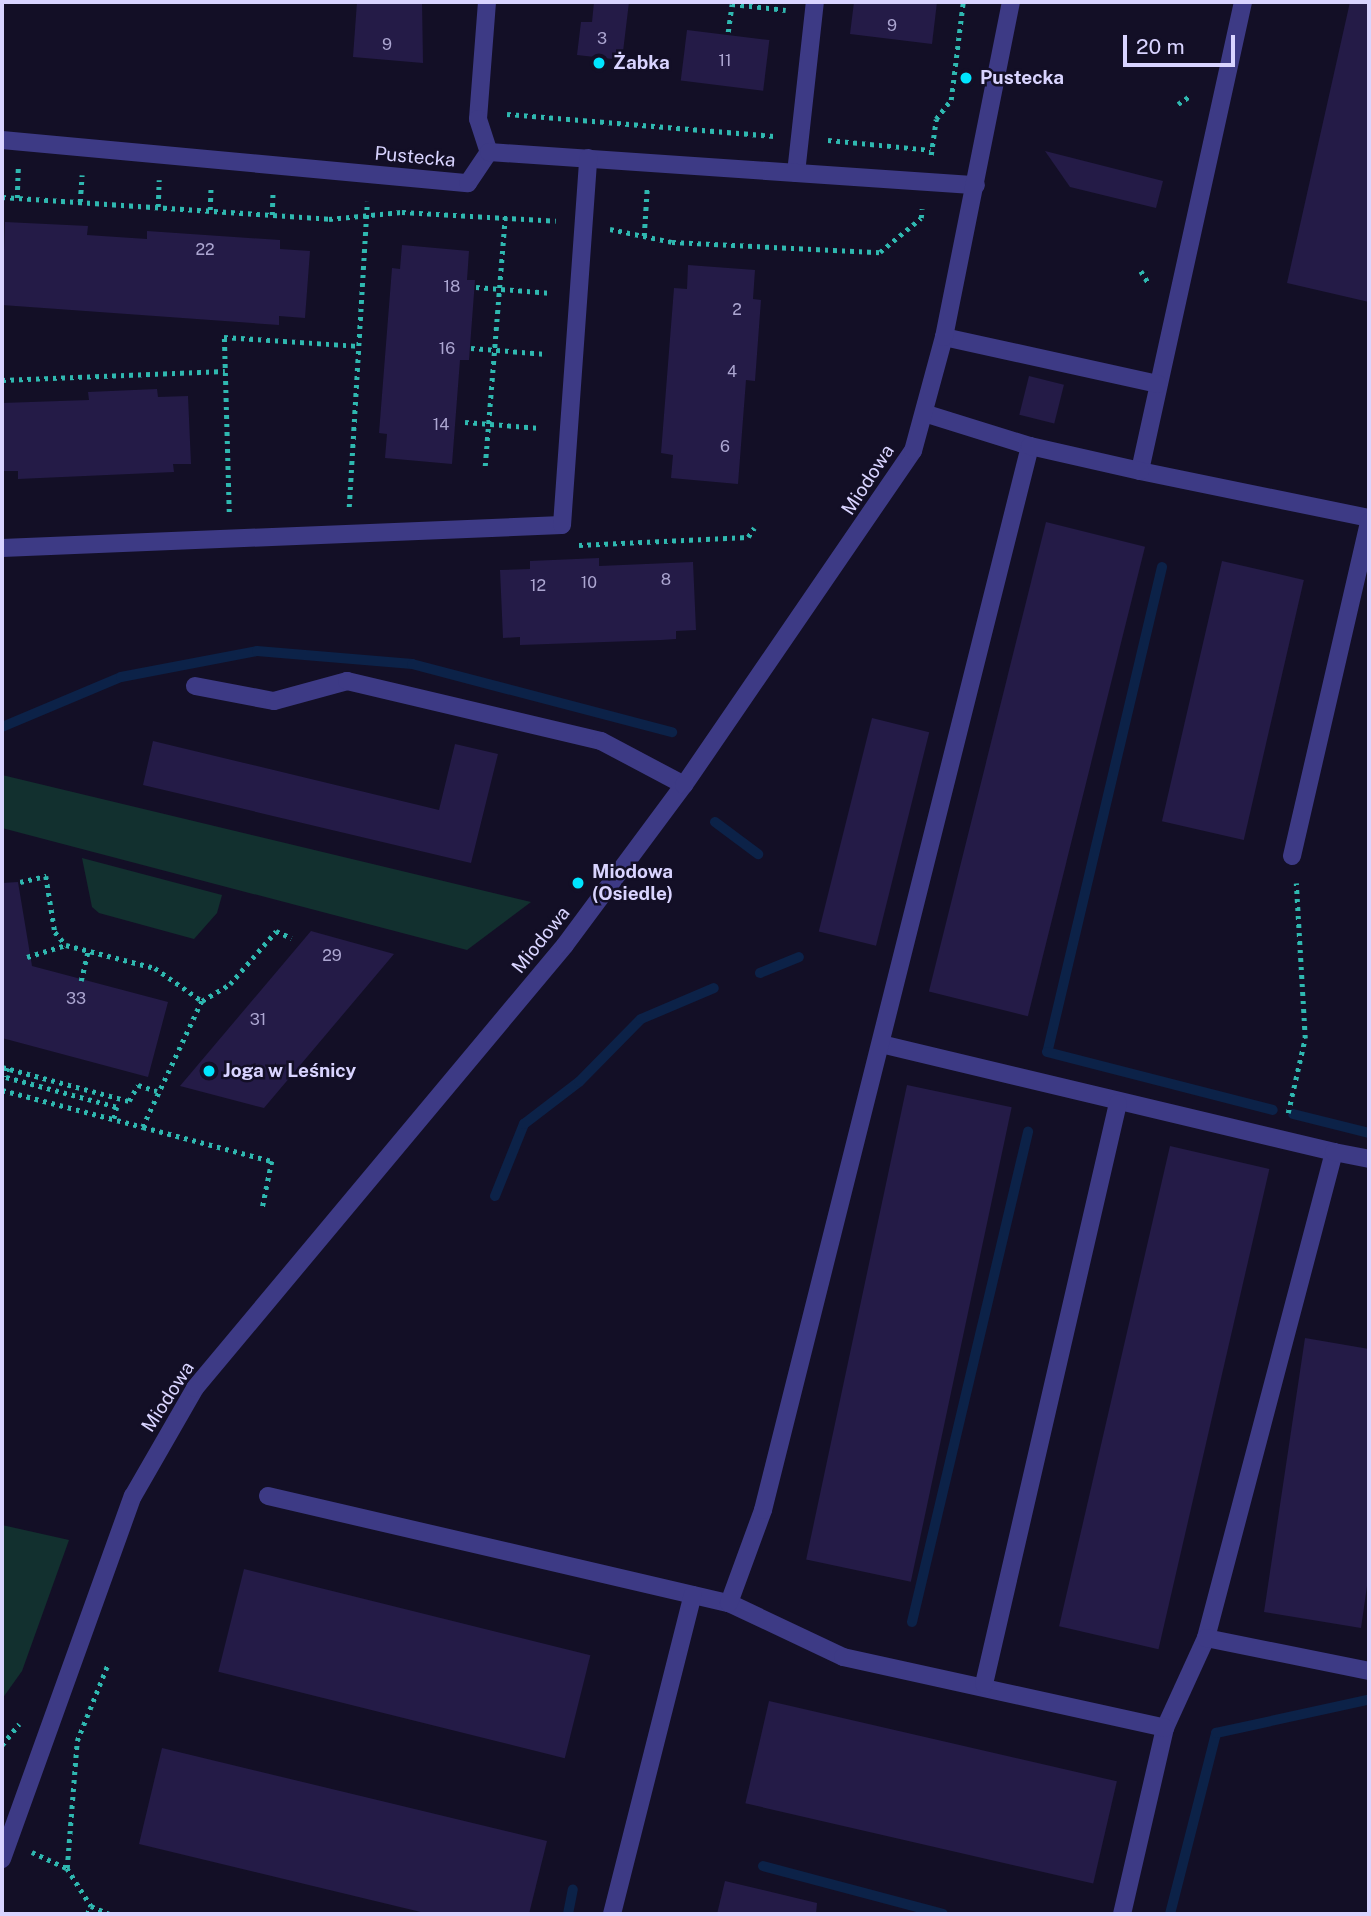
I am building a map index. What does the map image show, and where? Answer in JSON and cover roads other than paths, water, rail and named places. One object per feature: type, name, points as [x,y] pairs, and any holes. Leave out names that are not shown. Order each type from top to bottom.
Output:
[{"type":"street","points":[[488,2],[479,112],[489,152],[976,186]]},
{"type":"street","name":"Miodowa","points":[[2,1859],[133,1496],[195,1388],[565,946],[684,785],[913,452],[927,414],[944,337],[1011,2]]},
{"type":"street","points":[[1140,471],[1244,2]]},
{"type":"street","points":[[796,173],[815,8]]},
{"type":"street","name":"Pustecka","points":[[2,140],[468,183],[489,152]]},
{"type":"street","points":[[2,548],[351,536],[562,525],[588,158]]},
{"type":"street","points":[[944,337],[1158,384]]},
{"type":"street","points":[[927,414],[1030,446],[1369,520],[1292,856]]},
{"type":"street","points":[[729,1603],[763,1510],[1030,446]]},
{"type":"street","points":[[195,686],[275,701],[347,681],[601,741],[684,785]]},
{"type":"street","points":[[881,1044],[1118,1104],[1369,1159]]},
{"type":"street","points":[[984,1685],[1118,1104]]},
{"type":"street","points":[[1122,1914],[1165,1728],[1206,1638],[1334,1152]]},
{"type":"street","points":[[268,1496],[729,1603],[843,1657],[984,1685],[1165,1728]]},
{"type":"street","points":[[612,1914],[693,1595]]},
{"type":"street","points":[[1206,1638],[1369,1671]]},
{"type":"waterway","points":[[1162,567],[1047,1052],[1273,1110]]},
{"type":"waterway","points":[[2,727],[121,677],[257,651],[412,664],[672,732]]},
{"type":"waterway","points":[[715,822],[758,854]]},
{"type":"waterway","points":[[760,973],[799,957]]},
{"type":"waterway","points":[[495,1196],[524,1124],[579,1082],[641,1019],[714,988]]},
{"type":"waterway","points":[[1293,1114],[1369,1133]]},
{"type":"waterway","points":[[912,1622],[1028,1132]]},
{"type":"waterway","points":[[1170,1914],[1216,1733],[1367,1700]]},
{"type":"waterway","points":[[763,1866],[943,1914]]},
{"type":"waterway","points":[[568,1914],[573,1889]]},
{"type":"place","name":"Żabka","points":[[599,63]]},
{"type":"place","name":"Pustecka","points":[[966,78]]},
{"type":"place","name":"Miodowa (Osiedle)","points":[[578,883]]},
{"type":"place","name":"Joga w Leśnicy","points":[[209,1071]]}]
